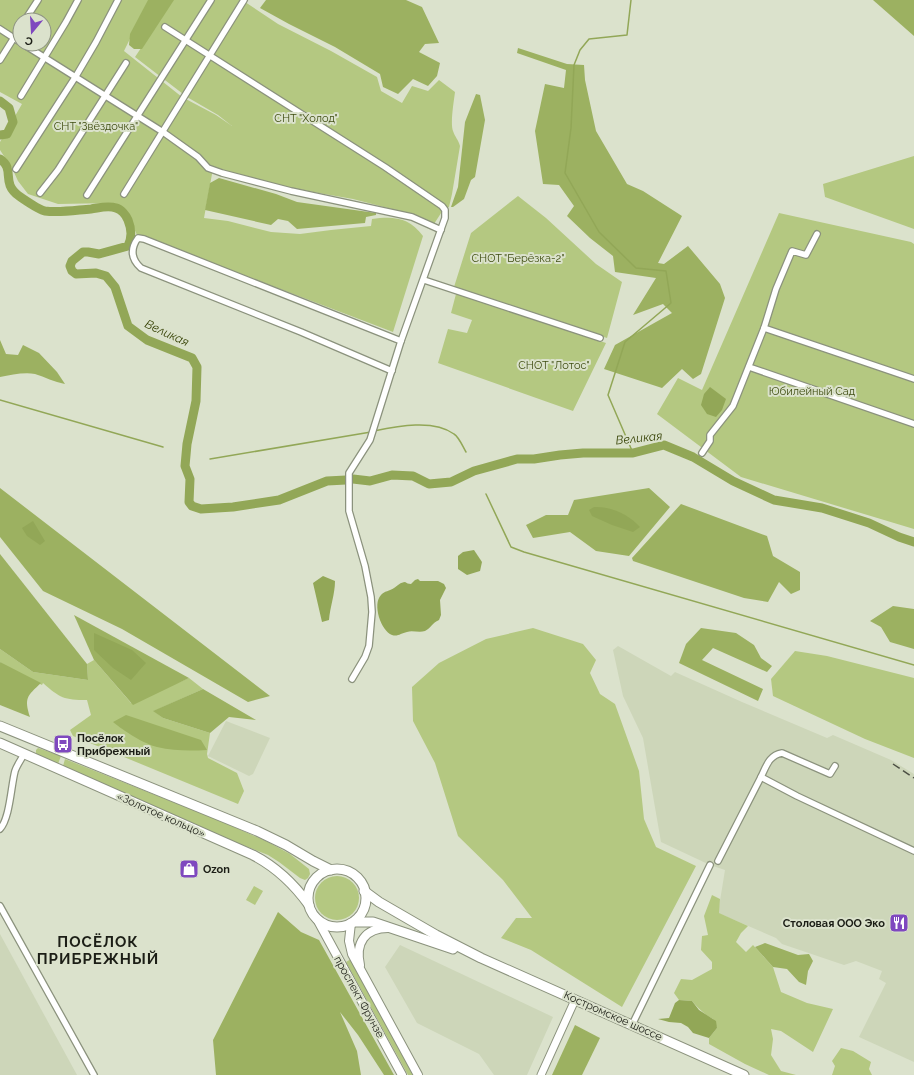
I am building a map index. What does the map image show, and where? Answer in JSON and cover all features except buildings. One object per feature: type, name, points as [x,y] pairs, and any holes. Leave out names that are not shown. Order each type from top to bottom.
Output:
[{"type":"highway","name":"«Золотое кольцо»","points":[[0,726],[243,825],[286,845],[331,870]]},
{"type":"highway","points":[[24,754],[32,740]]},
{"type":"highway","name":"«Золотое кольцо»","points":[[0,743],[261,860],[288,880],[309,905],[311,912],[317,919]]},
{"type":"highway","points":[[309,905],[308,895],[313,883],[322,874],[331,870],[340,870],[352,874],[358,880],[364,891],[365,899],[364,908],[353,923]]},
{"type":"highway","points":[[364,891],[436,935],[481,958]]},
{"type":"highway","points":[[317,919],[332,927],[341,927],[353,923],[368,921],[481,958]]},
{"type":"highway","name":"Костромское шоссе","points":[[481,958],[744,1075]]},
{"type":"main road","name":"проспект Фрунзе","points":[[317,919],[402,1075]]},
{"type":"main road","name":"проспект Фрунзе","points":[[353,923],[349,936],[349,946],[356,962],[418,1075]]},
{"type":"main road","points":[[363,974],[358,957],[362,940],[367,934],[374,930],[391,928]]},
{"type":"street","points":[[30,12],[38,0]]},
{"type":"street","points":[[21,96],[78,0]]},
{"type":"street","points":[[16,169],[76,76],[118,0]]},
{"type":"street","points":[[87,195],[211,0]]},
{"type":"street","points":[[124,194],[244,0]]},
{"type":"street","points":[[165,27],[385,167],[442,206],[445,210],[446,214],[441,230],[401,341],[380,413],[370,440],[351,470],[349,477],[349,511],[365,566],[371,597],[372,612],[369,646],[365,657],[352,679]]},
{"type":"street","points":[[0,29],[12,37]]},
{"type":"street","points":[[0,60],[12,41]]},
{"type":"street","points":[[35,52],[76,76],[163,132],[198,157],[208,168],[222,173],[326,199],[412,217],[441,230]]},
{"type":"street","points":[[40,193],[58,170],[126,63]]},
{"type":"street","points":[[702,454],[710,441],[710,435],[733,406],[764,328],[776,289],[792,251],[806,255],[817,234]]},
{"type":"street","points":[[392,371],[301,332],[141,268],[134,259],[132,252],[133,245],[138,238],[144,239],[401,341]]},
{"type":"street","points":[[424,280],[600,338]]},
{"type":"street","points":[[764,328],[914,378]]},
{"type":"street","points":[[749,367],[914,424]]},
{"type":"street","points":[[0,829],[4,825],[15,770],[24,754]]},
{"type":"street","points":[[718,861],[772,757],[776,754],[782,754],[830,774],[835,766]]},
{"type":"street","points":[[761,777],[797,796],[914,851]]},
{"type":"street","points":[[632,1025],[710,865]]},
{"type":"street","points":[[0,906],[94,1075]]},
{"type":"street","points":[[541,1075],[575,1000]]},
{"type":"shaded area","points":[[148,0],[174,0],[142,49],[134,49],[129,45],[130,34]]},
{"type":"shaded area","points":[[266,0],[406,0],[422,7],[439,43],[425,44],[419,52],[440,63],[437,76],[428,86],[413,79],[398,94],[383,87],[380,74],[335,47],[260,8]]},
{"type":"shaded area","points":[[873,0],[914,0],[914,36]]},
{"type":"shaded area","points":[[518,48],[567,64],[584,65],[585,80],[596,131],[627,184],[643,191],[682,216],[658,263],[664,264],[688,246],[720,284],[725,298],[701,374],[693,379],[682,369],[662,388],[604,369],[615,345],[672,313],[663,304],[633,315],[656,278],[615,272],[613,256],[590,238],[567,216],[574,206],[559,185],[543,184],[535,131],[545,84],[564,88],[566,70],[517,53]]},
{"type":"shaded area","points":[[476,94],[480,95],[485,120],[475,177],[471,180],[464,199],[451,207],[458,187],[465,122]]},
{"type":"shaded area","points":[[219,178],[276,194],[297,202],[376,213],[376,215],[366,217],[365,223],[297,229],[288,221],[278,219],[271,225],[205,210],[210,183]]},
{"type":"shaded area","points":[[0,340],[6,354],[18,355],[23,345],[39,353],[57,372],[65,384],[31,373],[0,377]]},
{"type":"shaded area","points":[[710,387],[726,399],[722,410],[716,417],[707,414],[701,405],[704,394]]},
{"type":"shaded area","points":[[0,488],[270,696],[248,702],[122,629],[43,591],[0,537]]},
{"type":"shaded area","points":[[649,488],[670,507],[629,556],[596,551],[570,532],[533,538],[526,525],[546,515],[568,515],[574,500]]},
{"type":"shaded area","points":[[681,504],[767,536],[773,556],[800,572],[800,590],[791,594],[779,582],[768,602],[744,598],[633,561],[632,558]]},
{"type":"shaded area","points":[[594,507],[607,508],[619,512],[631,519],[640,527],[633,532],[612,525],[592,516],[589,510]]},
{"type":"shaded area","points":[[33,521],[45,541],[40,545],[27,536],[22,528]]},
{"type":"shaded area","points":[[474,550],[482,562],[480,571],[467,575],[458,569],[458,556],[463,552]]},
{"type":"shaded area","points":[[0,554],[87,664],[88,680],[33,672],[0,649]]},
{"type":"shaded area","points":[[323,576],[335,581],[329,620],[322,622],[313,583]]},
{"type":"shaded area","points":[[418,579],[420,581],[438,581],[444,584],[446,588],[440,600],[441,615],[439,620],[425,631],[409,631],[398,635],[388,633],[379,617],[377,604],[378,599],[382,594],[401,583],[405,582],[411,584]]},
{"type":"shaded area","points":[[893,606],[914,609],[914,649],[890,642],[881,627],[870,621]]},
{"type":"shaded area","points":[[74,615],[189,678],[133,705],[94,660]]},
{"type":"shaded area","points":[[701,628],[736,633],[754,645],[761,658],[772,666],[767,672],[713,648],[702,660],[763,689],[758,701],[679,663],[686,644]]},
{"type":"shaded area","points":[[94,633],[132,650],[146,663],[131,680],[113,668],[94,650]]},
{"type":"shaded area","points":[[618,646],[671,676],[675,672],[827,738],[833,735],[891,760],[914,774],[914,1062],[859,1037],[886,983],[879,979],[882,971],[856,961],[844,965],[782,944],[776,938],[718,913],[725,870],[710,865],[661,842],[643,738],[623,696],[613,650]]},
{"type":"shaded area","points":[[0,662],[41,683],[30,694],[27,701],[30,717],[0,705]]},
{"type":"shaded area","points":[[203,689],[256,720],[229,717],[210,733],[163,718],[153,711]]},
{"type":"shaded area","points":[[126,715],[201,740],[207,750],[188,751],[170,749],[157,747],[146,743],[128,733],[113,722]]},
{"type":"shaded area","points":[[226,721],[270,738],[253,774],[249,776],[208,756]]},
{"type":"shaded area","points":[[278,912],[301,932],[319,940],[394,1075],[384,1075],[358,1035],[340,1012],[357,1051],[361,1075],[216,1075],[213,1040]]},
{"type":"shaded area","points":[[0,934],[77,1075],[0,1075]]},
{"type":"shaded area","points":[[765,943],[798,955],[809,954],[813,961],[808,971],[806,985],[799,982],[787,969],[773,967],[755,947]]},
{"type":"shaded area","points":[[400,945],[553,1017],[527,1075],[494,1075],[479,1054],[417,1023],[385,967]]},
{"type":"shaded area","points":[[679,1000],[692,1001],[699,1010],[716,1021],[717,1028],[709,1038],[693,1033],[688,1027],[681,1023],[658,1019],[669,1018],[675,1003]]},
{"type":"shaded area","points":[[575,1025],[600,1038],[582,1075],[552,1075]]},
{"type":"green space","points":[[0,0],[149,0],[124,51],[182,97],[216,115],[232,126],[218,115],[187,97],[135,57],[173,0],[242,0],[278,24],[331,51],[377,77],[381,91],[402,103],[412,86],[428,91],[439,80],[455,92],[452,127],[460,146],[449,207],[443,210],[434,224],[411,214],[353,199],[244,178],[214,169],[212,174],[204,218],[228,221],[271,232],[300,234],[371,226],[372,219],[394,218],[406,221],[418,230],[423,236],[393,332],[137,235],[126,211],[113,203],[58,204],[28,194],[18,181],[0,150],[0,142],[22,104],[0,92]]},
{"type":"green space","points":[[914,156],[914,229],[825,197],[823,184]]},
{"type":"green space","name":"СНОТ \"Берёзка-2\"","points":[[518,196],[546,218],[596,264],[622,282],[607,338],[454,287],[471,233]]},
{"type":"green space","name":"Юбилейный Сад","points":[[779,213],[911,242],[914,244],[914,529],[741,477],[657,414],[678,378],[702,390]]},
{"type":"green space","name":"СНОТ \"Лотос\"","points":[[456,294],[606,343],[573,411],[438,363],[448,329],[467,333],[472,320],[451,313]]},
{"type":"green space","points":[[533,628],[583,644],[596,660],[590,673],[600,694],[615,704],[639,771],[644,819],[656,847],[696,866],[622,1007],[531,950],[501,938],[516,918],[532,918],[503,880],[458,836],[435,763],[413,721],[412,687],[439,663],[486,639]]},
{"type":"green space","points":[[0,649],[33,672],[88,680],[87,664],[94,660],[131,703],[189,678],[203,689],[154,711],[163,718],[210,733],[207,754],[208,758],[237,773],[244,791],[238,804],[73,736],[70,730],[91,715],[87,700],[67,699],[58,695],[43,683],[42,685],[5,666],[0,662]]},
{"type":"green space","points":[[795,651],[827,656],[914,678],[914,758],[865,739],[773,696],[771,679]]},
{"type":"green space","points":[[38,748],[61,756],[58,764],[36,756],[36,750]]},
{"type":"green space","points":[[65,759],[223,822],[268,842],[290,854],[309,869],[310,874],[305,880],[300,878],[268,855],[217,835],[63,766]]},
{"type":"green space","points":[[337,876],[349,880],[355,886],[359,898],[355,910],[349,916],[337,920],[325,916],[319,910],[315,898],[319,886],[325,880]]},
{"type":"green space","points":[[254,886],[263,891],[255,905],[246,900]]},
{"type":"green space","points":[[712,895],[720,899],[719,913],[748,926],[741,933],[736,942],[746,952],[753,945],[773,967],[781,992],[807,1003],[833,1009],[813,1052],[781,1031],[771,1029],[773,1039],[771,1055],[781,1071],[796,1075],[769,1075],[745,1064],[709,1044],[709,1038],[717,1028],[713,1019],[692,1001],[679,1000],[674,993],[681,979],[692,980],[712,969],[712,962],[701,950],[702,936],[708,935],[704,916]]},
{"type":"green space","points":[[351,959],[413,1075],[408,1075],[346,962]]},
{"type":"green space","points":[[841,1048],[853,1051],[871,1062],[869,1069],[872,1075],[832,1075],[835,1066],[832,1061]]},
{"type":"waterway","points":[[631,0],[627,35],[589,39],[580,50],[574,65],[571,128],[565,173],[599,232],[636,268],[666,271],[671,303],[625,342],[608,395],[633,453]]},
{"type":"waterway","name":"Великая","points":[[0,101],[9,108],[13,122],[7,134],[0,135]]},
{"type":"waterway","name":"Великая","points":[[0,159],[7,167],[10,186],[13,191],[39,209],[51,212],[62,212],[110,207],[120,210],[127,218],[131,233],[128,246],[99,254],[83,252],[72,261],[70,266],[72,271],[76,274],[96,273],[106,276],[115,287],[128,326],[147,340],[192,358],[197,367],[196,401],[187,444],[185,466],[190,479],[189,502],[192,506],[201,509],[233,507],[279,500],[327,481],[346,480]]},
{"type":"waterway","points":[[0,400],[163,447]]},
{"type":"waterway","points":[[374,431],[416,425],[436,426],[446,429],[456,435],[466,452]]},
{"type":"waterway","points":[[210,459],[371,432]]},
{"type":"waterway","name":"Великая","points":[[353,479],[370,481],[392,475],[413,476],[429,484],[451,482],[474,471],[517,459],[534,459],[583,453],[633,453],[664,445],[693,457],[733,481],[774,500],[822,508],[869,523],[899,537],[914,542]]},
{"type":"waterway","points":[[486,494],[511,547],[914,665]]},
{"type":"railway","points":[[893,764],[914,778]]},
{"type":"place","name":"Посёлок Прибрежный","points":[[63,744]]},
{"type":"place","name":"Ozon","points":[[189,869]]},
{"type":"place","name":"Столовая ООО Эко","points":[[899,923]]},
{"type":"district","name":"ПОСЁЛОК ПРИБРЕЖНЫЙ","points":[[98,950]]},
{"type":"park label","name":"СНТ \"Холод\"","points":[[306,118]]},
{"type":"park label","name":"СНТ \"Звёздочка\"","points":[[96,126]]}]
